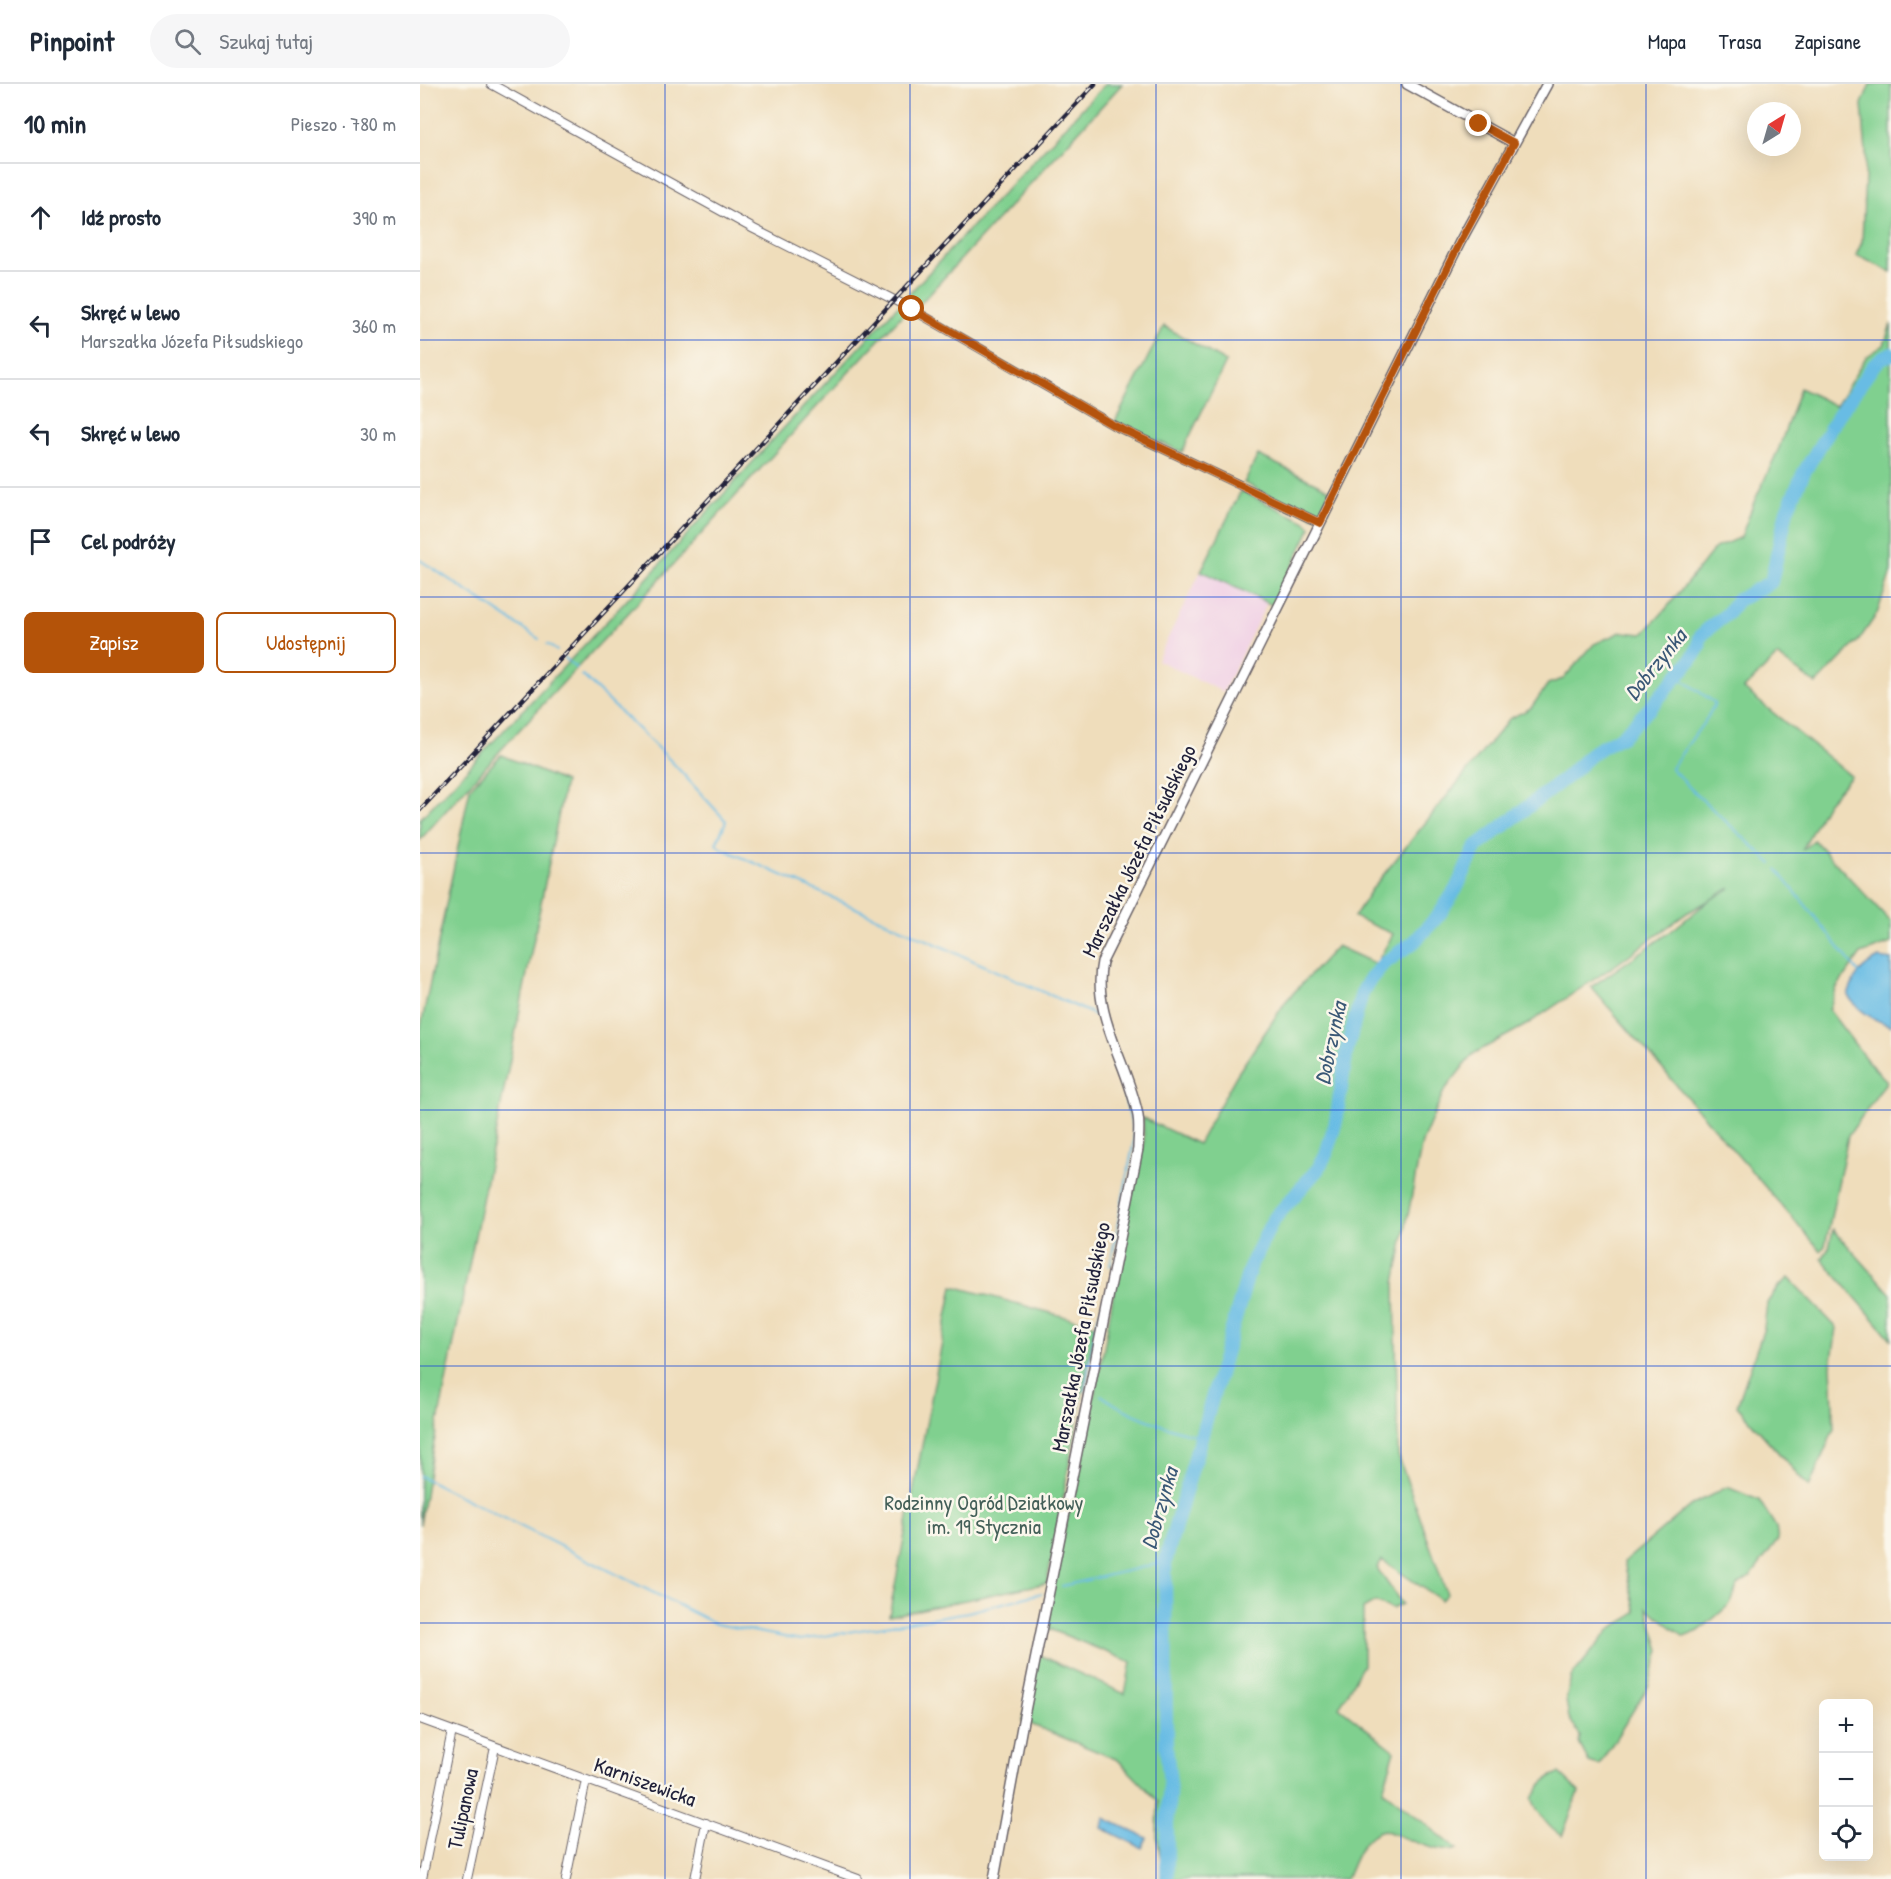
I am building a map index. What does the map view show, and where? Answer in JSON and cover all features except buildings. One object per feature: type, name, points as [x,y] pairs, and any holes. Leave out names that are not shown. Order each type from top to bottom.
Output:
[{"type":"street","points":[[491,84],[754,229],[908,307],[1113,425],[1320,523]]},
{"type":"street","points":[[1407,84],[1514,143]]},
{"type":"street","name":"Marszałka Józefa Piłsudskiego","points":[[994,1879],[1023,1721],[1138,1149],[1138,1115],[1106,1017],[1100,991],[1099,973],[1102,962],[1460,242],[1547,84]]},
{"type":"street","name":"Karniszewicka","points":[[420,1719],[858,1879]]},
{"type":"street","points":[[423,1879],[452,1731]]},
{"type":"street","name":"Tulipanowa","points":[[467,1879],[495,1748]]},
{"type":"street","points":[[566,1879],[586,1780]]},
{"type":"street","points":[[695,1879],[706,1823]]},
{"type":"shaded area","points":[[1201,571],[1267,603],[1223,692],[1157,660]]},
{"type":"green space","points":[[1105,84],[1122,84],[917,307],[912,305],[851,369],[420,840],[420,819],[642,584],[779,433]]},
{"type":"green space","points":[[1870,84],[1891,84],[1891,272],[1856,255],[1862,242],[1866,153],[1862,104]]},
{"type":"green space","points":[[1891,324],[1891,572],[1877,614],[1859,640],[1816,684],[1777,656],[1744,689],[1851,776],[1827,803],[1802,850],[1814,840],[1891,922],[1891,943],[1861,954],[1837,987],[1829,1010],[1869,1063],[1887,1081],[1848,1136],[1825,1246],[1821,1251],[1591,987],[1670,932],[1710,900],[1731,888],[1687,913],[1617,964],[1526,1025],[1473,1054],[1444,1091],[1422,1142],[1395,1283],[1398,1455],[1447,1594],[1441,1600],[1382,1560],[1377,1568],[1402,1604],[1392,1609],[1375,1602],[1363,1609],[1363,1665],[1339,1707],[1395,1751],[1383,1790],[1457,1849],[1432,1848],[1384,1830],[1376,1833],[1364,1843],[1346,1879],[1161,1879],[1157,1835],[1158,1801],[1118,1760],[1023,1721],[1037,1654],[1125,1694],[1131,1662],[1042,1626],[1080,1464],[1104,1348],[1138,1149],[1144,1146],[1143,1118],[1198,1144],[1236,1076],[1286,1001],[1337,946],[1376,964],[1393,934],[1354,917],[1372,889],[1509,719],[1531,708],[1548,684],[1563,679],[1594,644],[1621,632],[1643,634],[1715,548],[1741,537],[1779,448],[1800,388],[1836,406],[1866,357],[1884,345]]},
{"type":"green space","points":[[1164,326],[1226,362],[1182,452],[1115,422]]},
{"type":"green space","points":[[1258,455],[1330,490],[1319,514],[1312,516],[1244,483]]},
{"type":"green space","points":[[1241,491],[1306,522],[1311,527],[1274,606],[1201,571]]},
{"type":"green space","points":[[501,755],[565,782],[431,1458],[420,1525],[420,1031],[470,788]]},
{"type":"green space","points":[[1833,1229],[1891,1294],[1891,1339],[1822,1259],[1829,1248]]},
{"type":"green space","points":[[1789,1278],[1837,1328],[1831,1366],[1834,1429],[1809,1487],[1737,1406],[1764,1328],[1767,1303],[1778,1287]]},
{"type":"green space","name":"Rodzinny Ogród Działkowy im. 19 Stycznia","points":[[953,1286],[1095,1325],[1047,1583],[889,1616]]},
{"type":"green space","points":[[1727,1487],[1759,1500],[1776,1527],[1778,1540],[1751,1576],[1737,1586],[1730,1604],[1699,1631],[1684,1637],[1647,1608],[1660,1650],[1648,1687],[1599,1765],[1589,1762],[1579,1743],[1580,1735],[1569,1718],[1566,1700],[1571,1677],[1611,1628],[1636,1612],[1624,1562],[1690,1506]]},
{"type":"green space","points":[[1559,1773],[1579,1792],[1562,1836],[1544,1820],[1532,1799],[1543,1783]]},
{"type":"water","points":[[1879,958],[1891,960],[1891,1026],[1867,1014],[1848,996],[1859,973]]},
{"type":"water","points":[[1104,1818],[1147,1838],[1142,1848],[1102,1828]]},
{"type":"waterway","name":"Dobrzynka","points":[[1167,1879],[1170,1783],[1166,1746],[1165,1562],[1250,1267],[1273,1220],[1318,1169],[1326,1154],[1336,1121],[1347,1049],[1362,993],[1383,964],[1414,942],[1439,915],[1456,889],[1476,847],[1569,775],[1595,751],[1622,736],[1649,709],[1691,660],[1699,647],[1700,637],[1727,614],[1738,600],[1771,582],[1787,510],[1804,472],[1839,414],[1874,365],[1891,354]]},
{"type":"waterway","points":[[420,560],[539,639]]},
{"type":"waterway","points":[[547,644],[557,651]]},
{"type":"waterway","points":[[565,658],[576,668]]},
{"type":"waterway","points":[[582,675],[672,762],[726,821],[716,844],[721,848],[1102,1018]]},
{"type":"waterway","points":[[1676,675],[1715,703],[1671,768],[1772,864]]},
{"type":"waterway","points":[[1777,869],[1859,973]]},
{"type":"waterway","points":[[1110,1266],[1134,1141],[1133,1129],[1114,1057]]},
{"type":"waterway","points":[[1085,1391],[1096,1324],[1102,1307]]},
{"type":"waterway","points":[[1101,1395],[1123,1409],[1149,1420],[1202,1437]]},
{"type":"waterway","points":[[420,1476],[716,1624],[800,1640],[968,1612],[1042,1593]]},
{"type":"waterway","points":[[1062,1586],[1165,1562]]},
{"type":"railway","points":[[420,810],[1095,84]]},
{"type":"route","points":[[912,309],[1113,425],[1320,523],[1460,242],[1514,143],[1479,124]]}]
